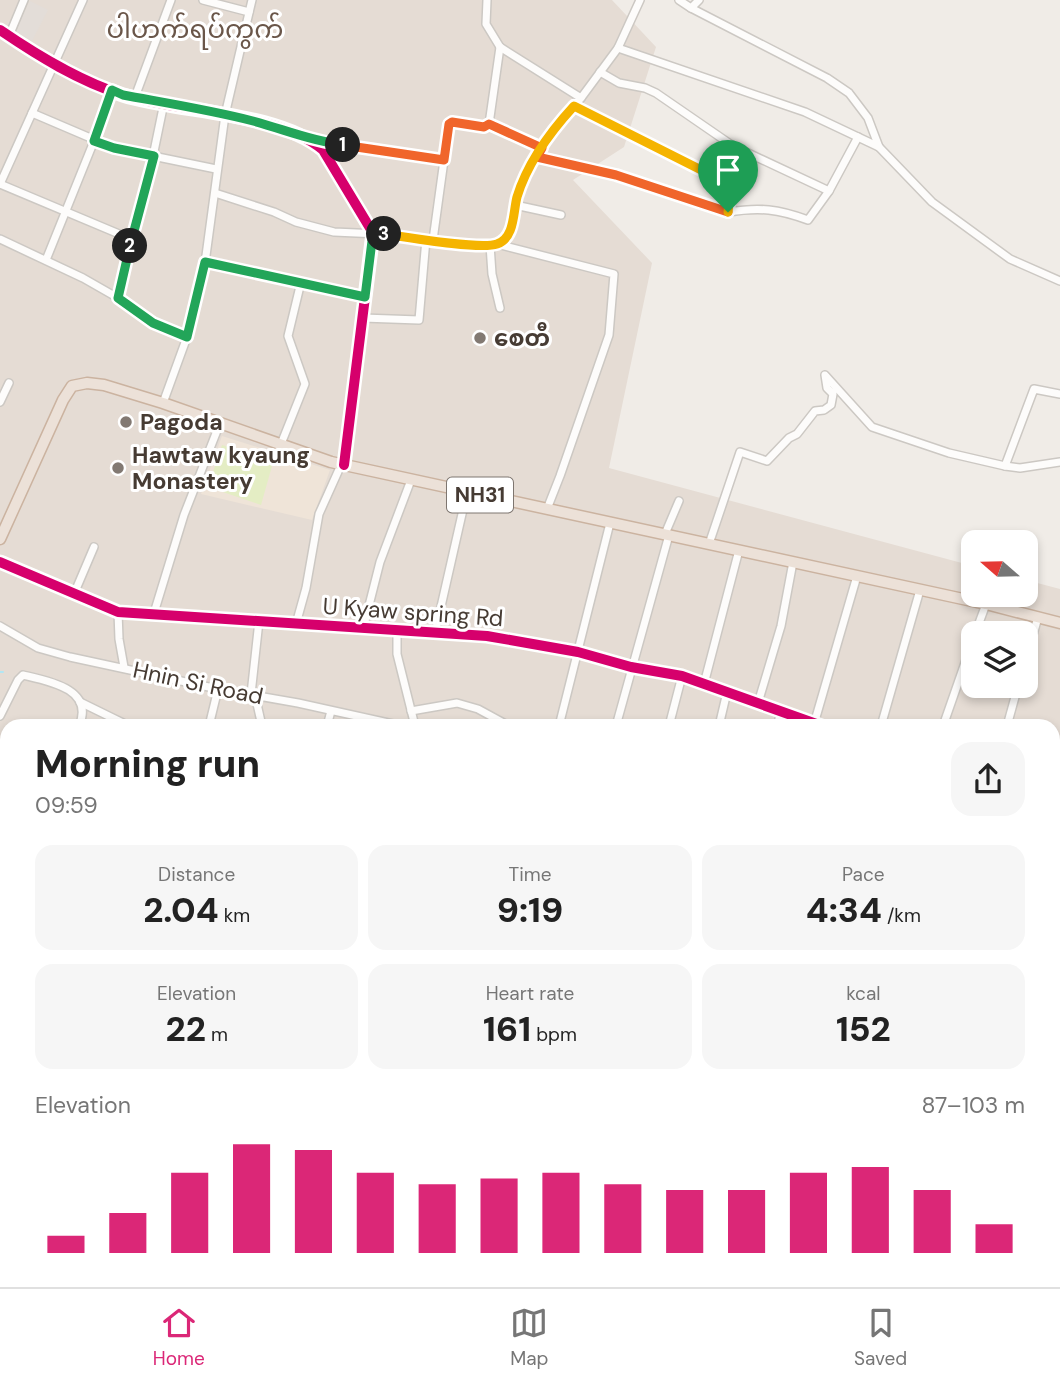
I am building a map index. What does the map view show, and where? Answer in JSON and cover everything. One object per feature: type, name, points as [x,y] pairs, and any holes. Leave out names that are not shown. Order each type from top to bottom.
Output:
[{"type":"highway","name":"NH31","points":[[0,539],[63,400],[72,386],[87,383],[104,385],[163,403],[343,465],[961,599]]},
{"type":"highway","name":"NH31","points":[[998,607],[1060,623]]},
{"type":"street","points":[[9,36],[24,0]]},
{"type":"street","points":[[83,0],[0,184],[131,239]]},
{"type":"street","points":[[135,97],[171,0]]},
{"type":"street","points":[[203,0],[249,12]]},
{"type":"street","points":[[163,403],[187,337],[205,262],[225,115],[252,0]]},
{"type":"street","points":[[487,0],[486,24],[500,47],[580,98]]},
{"type":"street","points":[[215,193],[334,232],[373,233],[478,246],[493,244],[506,237],[522,184],[542,148],[618,48],[640,0]]},
{"type":"street","points":[[679,0],[827,78],[849,93],[868,118],[879,147]]},
{"type":"street","points":[[691,8],[699,0]]},
{"type":"street","points":[[0,30],[54,65],[112,90],[293,132],[312,141],[323,150],[373,233],[343,465],[319,514],[306,589],[296,624]]},
{"type":"street","points":[[489,124],[500,47]]},
{"type":"street","points":[[618,48],[805,112],[879,147],[932,202],[1010,259],[1060,281]]},
{"type":"street","points":[[600,72],[619,83],[656,93],[733,146],[829,191]]},
{"type":"street","points":[[46,260],[112,90]]},
{"type":"street","points":[[118,298],[128,263],[131,239],[145,195],[164,103]]},
{"type":"street","points":[[574,106],[731,185],[728,212]]},
{"type":"street","points":[[32,113],[114,148],[216,169]]},
{"type":"street","points":[[363,318],[419,320],[449,124],[452,122],[484,127],[489,124]]},
{"type":"street","points":[[489,124],[542,148]]},
{"type":"street","points":[[537,157],[616,175],[728,212],[747,209],[781,210],[808,220],[829,191],[858,137]]},
{"type":"street","points":[[312,141],[444,160]]},
{"type":"street","points":[[515,205],[561,215]]},
{"type":"street","points":[[0,239],[118,298],[153,323],[187,337]]},
{"type":"street","points":[[493,244],[492,274],[500,309]]},
{"type":"street","points":[[493,244],[614,274],[609,335],[547,509]]},
{"type":"street","points":[[205,262],[365,297]]},
{"type":"street","points":[[281,444],[305,384],[288,336],[301,282]]},
{"type":"street","points":[[709,544],[740,452],[767,461],[797,434],[815,411],[824,410],[831,405],[833,394],[827,388],[825,375],[872,427],[949,453],[1005,466],[1020,468],[1060,462]]},
{"type":"street","points":[[0,402],[9,383]]},
{"type":"street","points":[[1005,466],[1034,389],[1060,394]]},
{"type":"street","points":[[154,613],[184,515],[220,423]]},
{"type":"street","points":[[363,629],[380,562],[411,480]]},
{"type":"street","points":[[435,633],[467,492]]},
{"type":"street","points":[[618,719],[667,535],[679,500]]},
{"type":"street","points":[[561,719],[610,523]]},
{"type":"street","points":[[74,594],[94,547]]},
{"type":"street","points":[[704,684],[738,550]]},
{"type":"street","name":"U Kyaw spring Rd","points":[[0,562],[118,612],[487,636],[578,652],[631,667],[682,676],[801,719]]},
{"type":"street","points":[[758,703],[781,626],[793,562]]},
{"type":"street","points":[[820,719],[857,576]]},
{"type":"street","points":[[883,719],[920,590]]},
{"type":"street","points":[[118,612],[124,667]]},
{"type":"street","points":[[1037,621],[1038,617]]},
{"type":"street","points":[[259,621],[253,694],[260,719]]},
{"type":"street","name":"Hnin Si Road","points":[[0,626],[38,648],[70,657],[366,719]]},
{"type":"street","points":[[397,631],[397,654],[413,719]]},
{"type":"street","points":[[945,719],[961,674]]},
{"type":"street","points":[[0,716],[23,675],[55,682],[66,688],[80,702],[115,719]]},
{"type":"street","points":[[671,719],[682,676]]},
{"type":"street","points":[[211,719],[218,689]]},
{"type":"street","points":[[721,719],[727,692]]},
{"type":"street","points":[[1009,719],[1015,698]]},
{"type":"street","points":[[80,702],[82,719]]},
{"type":"street","points":[[411,711],[457,703],[478,709],[496,719]]},
{"type":"street","points":[[329,719],[331,710]]},
{"type":"street","points":[[779,719],[781,712]]},
{"type":"shaded area","points":[[0,0],[612,0],[656,47],[624,147],[573,180],[652,263],[609,468],[961,563],[961,607],[1038,607],[1038,583],[1060,589],[1060,719],[0,719]]},
{"type":"shaded area","points":[[30,1],[48,10],[32,41],[15,31]]},
{"type":"shaded area","points":[[222,436],[330,470],[312,520],[201,494]]},
{"type":"green space","points":[[222,445],[274,459],[261,505],[208,487]]},
{"type":"cycle path","points":[[0,30],[59,67],[123,95],[280,127],[323,150],[373,233],[344,465]]},
{"type":"cycle path","points":[[0,562],[118,612],[487,636],[578,652],[631,667],[682,676],[802,719]]},
{"type":"place","name":"စေတီ","points":[[480,338]]},
{"type":"place","name":"Pagoda","points":[[126,422]]},
{"type":"place","name":"Hawtaw kyaung Monastery","points":[[118,468]]},
{"type":"district","name":"ပါဟက်ရပ်ကွက်","points":[[195,29]]},
{"type":"route","points":[[728,212],[616,175],[537,157],[542,148],[489,124],[484,127],[452,122],[449,124],[444,160],[312,141],[293,132],[253,121],[123,95],[112,90],[94,141],[154,156],[118,298],[153,323],[187,337],[205,262],[365,297],[373,233],[478,246],[497,244],[506,237],[522,184],[537,157],[542,148],[574,106],[731,185],[728,212]]}]
